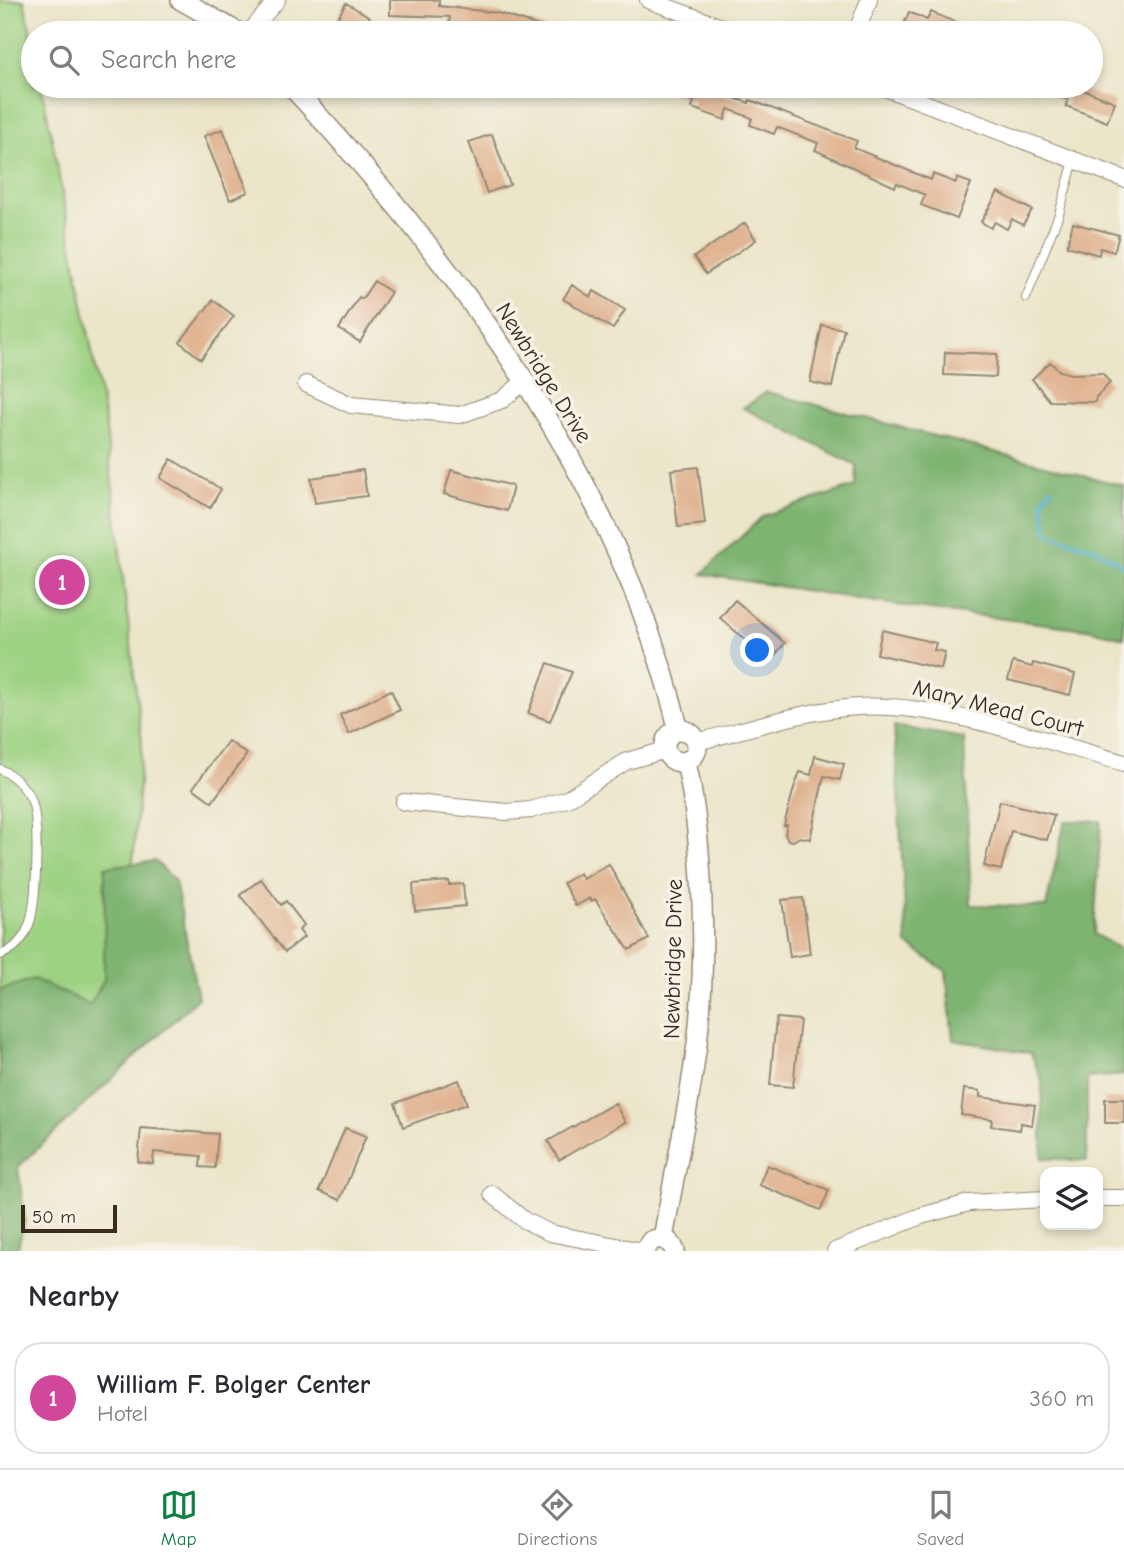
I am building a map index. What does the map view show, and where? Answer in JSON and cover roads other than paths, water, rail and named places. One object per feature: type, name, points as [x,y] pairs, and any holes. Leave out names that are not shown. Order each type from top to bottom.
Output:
[{"type":"street","points":[[181,0],[218,21]]},
{"type":"street","points":[[260,21],[278,0]]},
{"type":"street","points":[[648,0],[705,21]]},
{"type":"street","points":[[861,21],[869,0]]},
{"type":"street","name":"Newbridge Drive","points":[[302,98],[378,181],[460,285],[525,381],[585,486],[633,588],[669,690],[679,731]]},
{"type":"street","points":[[911,98],[1124,179]]},
{"type":"street","points":[[306,384],[351,405],[460,415],[502,400],[525,381]]},
{"type":"street","name":"Mary Mead Court","points":[[697,742],[819,711],[896,707],[955,717],[1124,763]]},
{"type":"street","points":[[679,731],[692,734],[697,742],[694,756],[686,762],[676,761],[666,750],[667,740],[679,731]]},
{"type":"street","points":[[404,802],[507,812],[531,810],[567,799],[626,761],[666,750]]},
{"type":"street","name":"Newbridge Drive","points":[[669,1245],[697,1044],[701,984],[698,843],[686,762]]},
{"type":"street","points":[[492,1194],[524,1220],[550,1233],[643,1251],[651,1241],[669,1245]]},
{"type":"street","points":[[1103,1198],[1124,1198]]},
{"type":"street","points":[[835,1251],[921,1216],[970,1203],[1040,1199]]},
{"type":"lane","points":[[1026,298],[1059,214],[1074,160]]},
{"type":"lane","points":[[0,769],[22,785],[32,802],[35,901],[29,926],[10,952],[0,955]]},
{"type":"waterway","points":[[1052,488],[1042,501],[1048,534],[1094,548],[1124,566]]},
{"type":"place","name":"William F. Bolger Center","points":[[62,582]]}]
